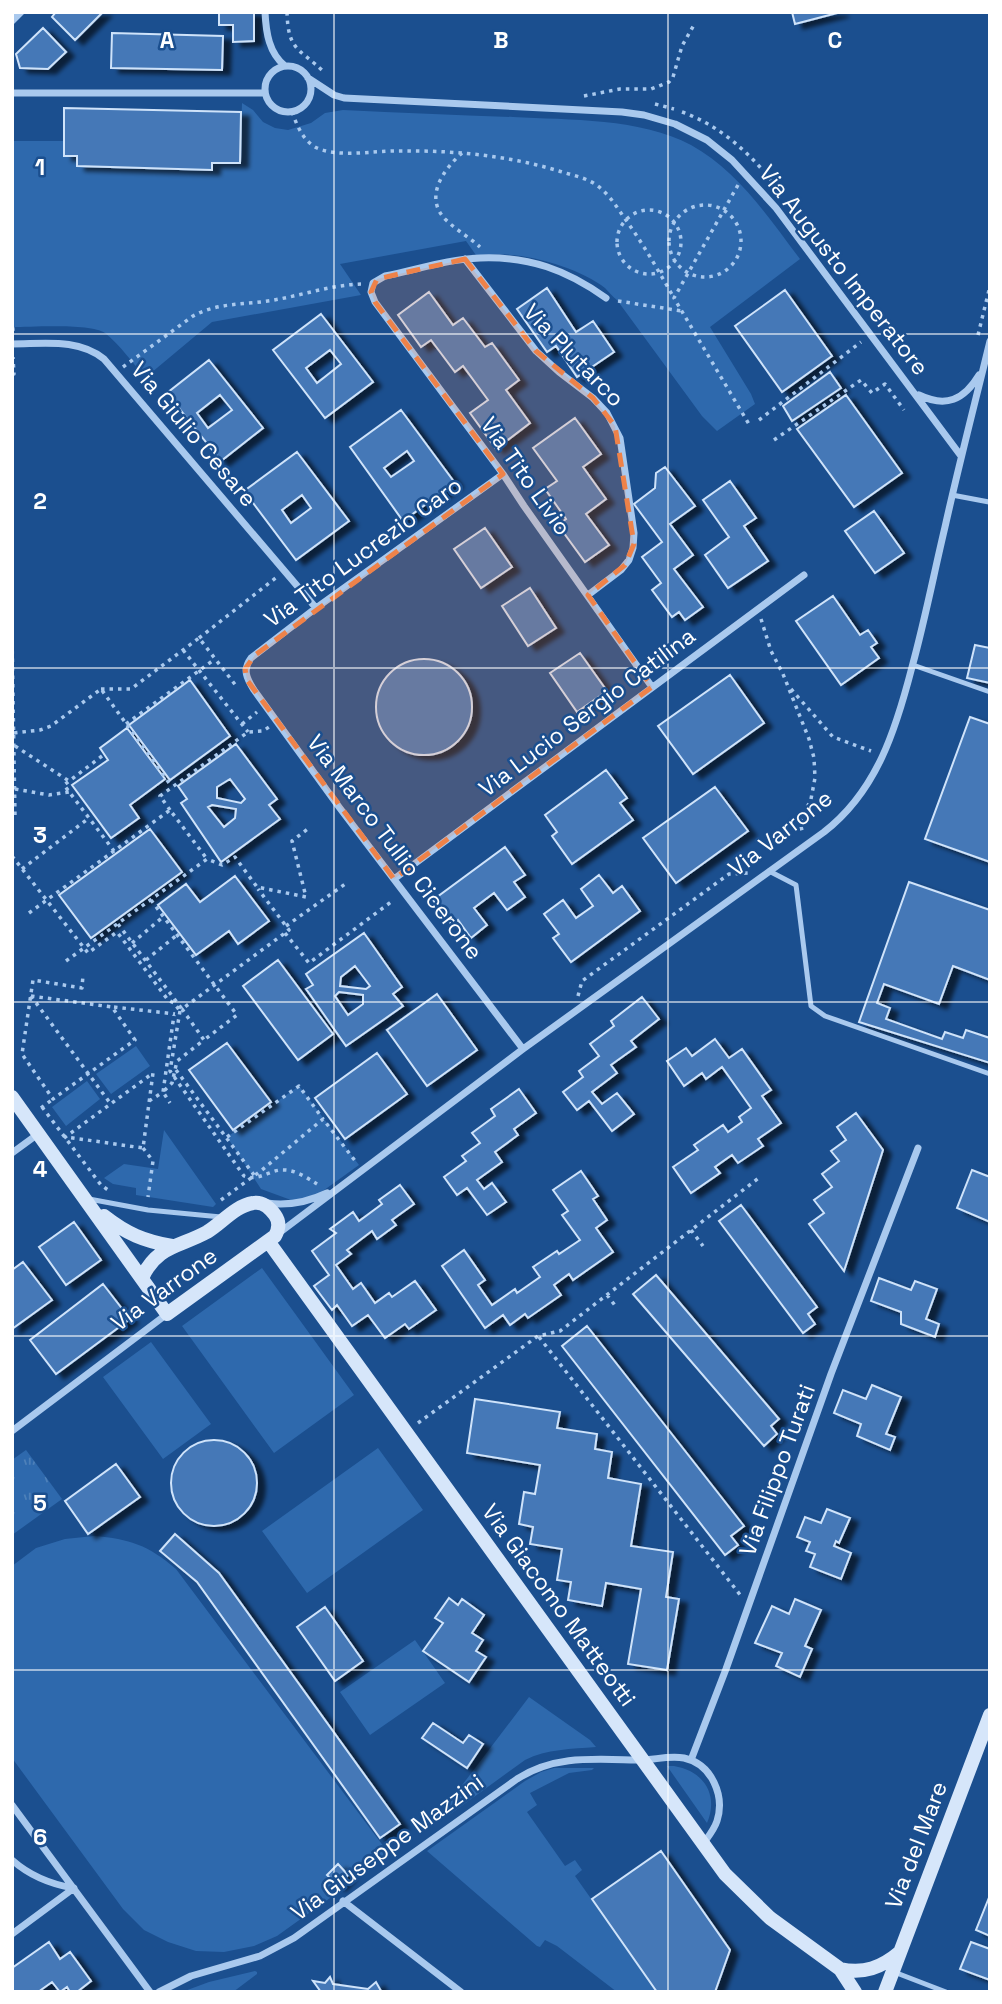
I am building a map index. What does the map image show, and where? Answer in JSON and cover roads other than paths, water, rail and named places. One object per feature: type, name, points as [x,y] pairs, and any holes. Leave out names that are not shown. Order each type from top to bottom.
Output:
[{"type":"street","points":[[12,21],[21,12]]},
{"type":"street","points":[[265,12],[267,35],[274,55],[285,66],[271,73],[266,82],[267,99],[275,108],[286,112],[301,108],[308,101],[311,87],[309,78]]},
{"type":"street","name":"Via Augusto Imperatore","points":[[285,66],[301,70],[309,78],[344,98],[610,111],[644,115],[684,128],[720,149],[748,175],[782,216],[961,456]]},
{"type":"street","points":[[12,93],[265,93]]},
{"type":"street","points":[[465,260],[485,258],[553,268],[584,282],[606,298]]},
{"type":"street","name":"Via Tito Livio","points":[[465,260],[385,276],[372,285],[372,296],[503,474],[652,687]]},
{"type":"street","name":"Via Plutarco","points":[[465,260],[536,351],[602,408],[612,420],[620,438],[634,533],[633,548],[629,560],[621,570],[588,595]]},
{"type":"street","name":"Via Varrone","points":[[12,1431],[523,1049],[838,821],[863,791],[884,755],[897,721],[913,665],[990,341]]},
{"type":"street","name":"Via Giulio Cesare","points":[[12,344],[77,345],[98,354],[316,608]]},
{"type":"street","points":[[916,393],[937,402],[953,400],[967,391],[983,368]]},
{"type":"street","name":"Via Tito Lucrezio Caro","points":[[247,663],[316,608],[503,474]]},
{"type":"street","name":"Via Lucio Sergio Catilina","points":[[394,879],[804,575]]},
{"type":"street","name":"Via Marco Tullio Cicerone","points":[[247,663],[247,680],[277,722],[523,1049]]},
{"type":"street","points":[[12,1097],[167,1314]]},
{"type":"street","points":[[12,1153],[38,1134]]},
{"type":"street","name":"Via Filippo Turati","points":[[691,1760],[831,1374],[918,1148]]},
{"type":"street","name":"Via Varrone","points":[[256,1202],[281,1205],[300,1202],[343,1185]]},
{"type":"street","points":[[89,1202],[128,1233],[148,1242],[172,1246]]},
{"type":"street","points":[[142,1278],[156,1258],[172,1246],[208,1231],[243,1207],[256,1202]]},
{"type":"street","name":"Via Giacomo Matteotti","points":[[256,1202],[268,1207],[277,1217],[278,1226],[272,1239],[725,1874],[757,1908],[840,1969],[855,1992]]},
{"type":"street","name":"Via del Mare","points":[[885,1992],[990,1714]]},
{"type":"street","points":[[642,1760],[668,1757],[691,1760],[700,1765],[712,1779],[720,1803],[716,1823],[703,1844]]},
{"type":"street","name":"Via Giuseppe Mazzini","points":[[159,1992],[191,1976],[254,1958],[294,1938],[529,1771],[548,1763],[576,1759],[642,1760]]},
{"type":"street","points":[[12,1805],[150,1992]]},
{"type":"street","points":[[12,1860],[44,1880],[74,1888]]},
{"type":"street","points":[[12,1934],[74,1888]]},
{"type":"street","points":[[343,1901],[461,1992]]},
{"type":"street","points":[[840,1969],[856,1972],[873,1969],[901,1951]]},
{"type":"lane","points":[[952,495],[989,502]]},
{"type":"lane","points":[[913,665],[990,692]]},
{"type":"lane","points":[[769,871],[796,885],[811,1006],[825,1016],[990,1074]]},
{"type":"lane","points":[[89,1202],[205,1217],[228,1217]]},
{"type":"lane","points":[[893,1971],[946,1992]]}]
